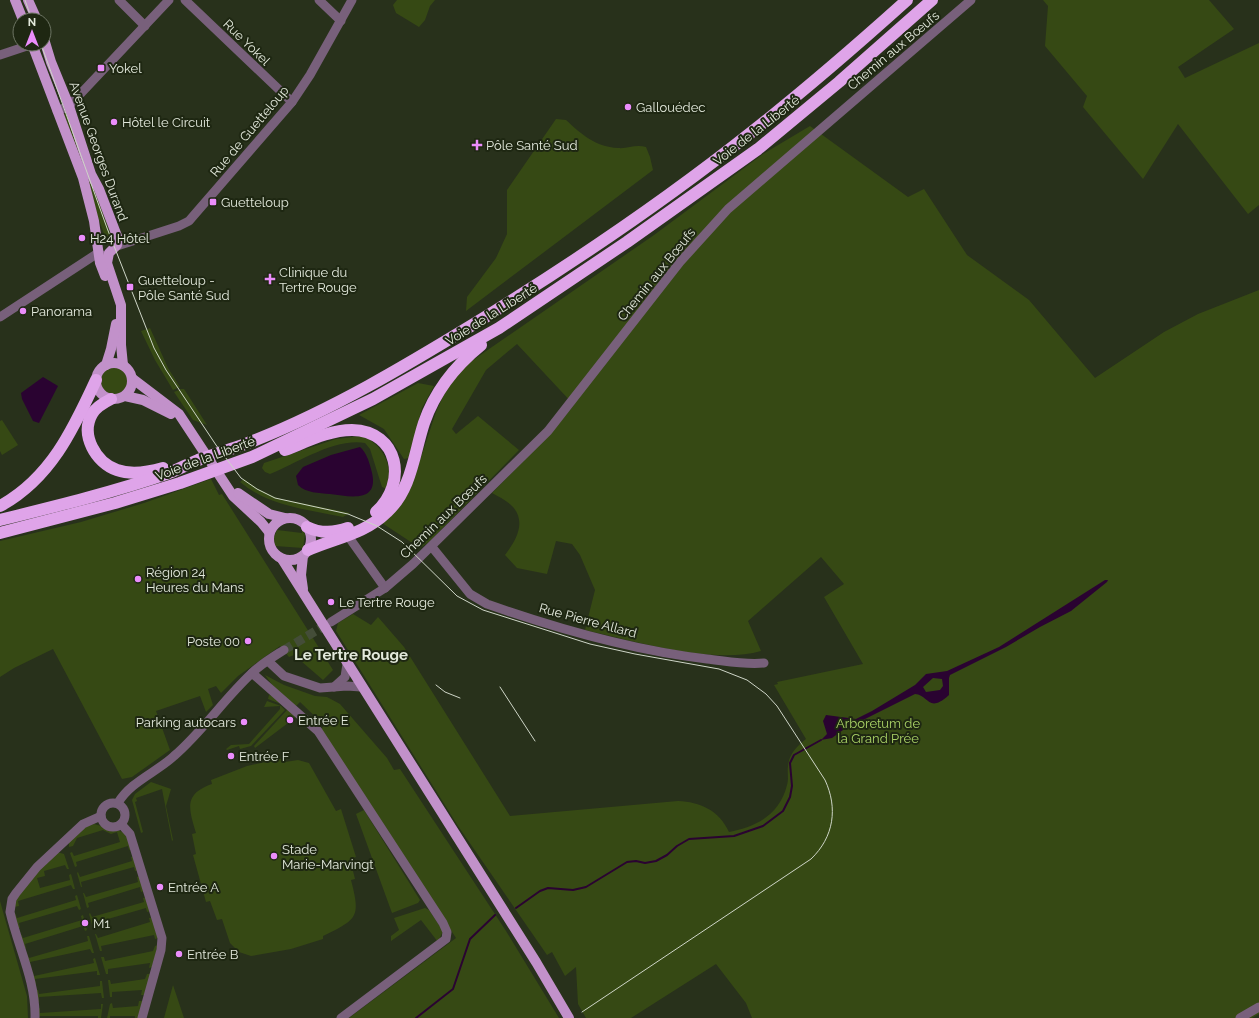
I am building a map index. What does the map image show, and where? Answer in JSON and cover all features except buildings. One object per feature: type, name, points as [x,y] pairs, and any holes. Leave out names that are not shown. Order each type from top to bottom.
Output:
[{"type":"highway","name":"Voie de la Liberté","points":[[0,520],[136,484],[181,468],[195,461],[260,439],[370,384],[451,338],[574,262],[662,200],[753,132],[833,66],[907,0]]},
{"type":"highway","name":"Voie de la Liberté","points":[[0,533],[115,503],[203,475],[252,457],[373,399],[499,328],[627,242],[758,149],[839,82],[932,0]]},
{"type":"highway","points":[[305,553],[346,534],[359,523],[384,511],[400,497],[408,479],[424,424],[440,390],[453,370],[499,328]]},
{"type":"highway","points":[[0,506],[34,483],[54,459],[76,422],[96,380]]},
{"type":"highway","points":[[111,399],[94,410],[88,426],[93,448],[104,462],[116,470],[133,472],[195,461]]},
{"type":"highway","points":[[252,457],[274,454],[340,431],[362,431],[381,441],[389,450],[396,467],[393,489],[384,511]]},
{"type":"highway","points":[[307,527],[318,532],[346,534]]},
{"type":"main road","points":[[15,0],[19,12]]},
{"type":"main road","points":[[28,0],[33,12]]},
{"type":"main road","name":"Avenue Georges Durand","points":[[35,52],[83,178],[94,221],[98,253],[104,274],[113,296],[116,310],[116,328],[106,365]]},
{"type":"main road","name":"Avenue Georges Durand","points":[[48,52],[69,106],[91,174],[99,189],[117,236],[117,242],[109,253],[107,263]]},
{"type":"main road","points":[[94,221],[105,242],[110,247],[114,247]]},
{"type":"main road","points":[[107,263],[121,305],[121,345],[124,365]]},
{"type":"main road","points":[[116,363],[124,365],[130,370],[133,379],[131,388],[125,396],[119,399],[111,399],[100,392],[96,380],[99,371],[106,365],[116,363]]},
{"type":"main road","points":[[133,379],[172,407],[233,496],[262,522],[269,532]]},
{"type":"main road","points":[[125,396],[139,398],[158,406],[171,415],[191,433]]},
{"type":"main road","points":[[225,483],[269,514],[297,519],[307,527],[311,538],[305,553],[300,574],[304,595]]},
{"type":"main road","points":[[285,518],[275,523],[269,532],[268,542],[270,548],[282,559],[328,635],[536,962],[569,1018]]},
{"type":"main road","points":[[282,559],[293,560],[305,553]]},
{"type":"street","points":[[119,0],[145,26]]},
{"type":"street","points":[[57,111],[69,106],[169,0]]},
{"type":"street","name":"Rue Yokel","points":[[185,0],[292,102]]},
{"type":"street","points":[[319,0],[341,21]]},
{"type":"street","name":"Rue de Guetteloup","points":[[114,247],[188,221],[212,196],[292,102],[310,75],[352,0]]},
{"type":"street","name":"Chemin aux Bœufs","points":[[331,622],[385,588],[432,547],[548,430],[680,262],[728,209],[971,0]]},
{"type":"street","points":[[0,55],[12,51]]},
{"type":"street","points":[[117,236],[123,241],[132,241]]},
{"type":"street","points":[[0,317],[98,253],[103,254],[107,263]]},
{"type":"street","points":[[73,270],[83,266],[95,265],[104,274]]},
{"type":"street","points":[[346,534],[385,588]]},
{"type":"street","name":"Rue Pierre Allard","points":[[432,547],[470,594],[487,604],[602,640],[686,656],[764,664]]},
{"type":"street","points":[[118,803],[121,805],[125,813],[125,817],[121,824],[111,827],[107,825],[101,816],[103,807],[107,804],[118,803],[130,789],[173,758],[197,735],[252,672],[284,650]]},
{"type":"street","points":[[268,661],[284,676],[320,688],[347,686],[362,687]]},
{"type":"street","points":[[333,688],[345,677],[347,664]]},
{"type":"street","points":[[252,672],[318,731],[443,923],[447,932],[446,939],[341,1018]]},
{"type":"street","points":[[35,1018],[36,1005],[32,987],[10,912],[12,899],[37,867],[62,841],[83,824],[101,816]]},
{"type":"street","points":[[121,824],[130,834],[162,938],[161,950],[142,1018]]},
{"type":"street","points":[[1240,1018],[1259,1007]]},
{"type":"green space","points":[[397,0],[435,0],[430,6],[425,20],[419,27],[396,13],[393,5]]},
{"type":"green space","points":[[1043,0],[1209,0],[1234,29],[1178,67],[1185,78],[1259,43],[1259,205],[1248,214],[1178,124],[1143,179],[1083,107],[1087,96],[1045,46],[1048,6]]},
{"type":"green space","points":[[68,112],[111,236],[109,240],[107,240],[104,234],[62,115]]},
{"type":"green space","points":[[556,119],[566,120],[583,135],[603,145],[618,148],[638,146],[646,147],[653,170],[466,311],[467,297],[496,258],[507,234],[507,190]]},
{"type":"green space","name":"Arboretum de la Grand Prée","points":[[810,126],[908,197],[924,189],[967,255],[1029,300],[1095,378],[1164,332],[1198,314],[1259,290],[1259,1014],[1252,1018],[752,1018],[746,1003],[716,964],[631,1018],[586,1018],[578,1004],[576,967],[565,976],[552,952],[547,955],[458,826],[336,631],[338,623],[353,614],[371,625],[378,617],[404,647],[510,816],[678,801],[694,803],[708,809],[720,818],[729,832],[758,823],[773,811],[784,795],[788,780],[788,766],[790,758],[797,747],[806,739],[774,685],[778,684],[777,682],[863,664],[824,597],[844,584],[821,557],[748,621],[761,651],[742,655],[697,653],[673,650],[585,630],[595,590],[580,555],[572,544],[556,541],[547,574],[517,568],[505,555],[516,538],[519,519],[517,513],[511,505],[492,493],[549,435],[574,405],[517,344],[486,370],[452,429],[456,434],[478,416],[519,450],[429,542],[420,548],[382,523],[415,475],[436,412],[446,390],[466,365],[654,235],[763,154]]},
{"type":"green space","points":[[150,328],[168,368],[180,387],[173,390],[155,360],[141,331]]},
{"type":"green space","points":[[114,366],[120,367],[124,370],[127,374],[127,386],[124,390],[120,393],[114,394],[108,393],[104,390],[101,386],[100,380],[101,374],[104,370],[108,367]]},
{"type":"green space","points":[[418,383],[434,386],[422,408],[409,458],[404,459],[384,429],[359,415]]},
{"type":"green space","points":[[184,389],[207,425],[193,420],[174,392]]},
{"type":"green space","points":[[2,420],[18,445],[2,455],[0,451],[0,421]]},
{"type":"green space","points":[[361,436],[372,441],[381,450],[387,461],[389,473],[387,489],[382,487],[370,449],[365,443],[353,442],[341,444],[316,452],[270,474],[265,472],[262,468],[264,463],[336,439]]},
{"type":"green space","name":"Région 24 Heures du Mans","points":[[211,479],[219,495],[222,494],[333,670],[323,680],[294,655],[289,657],[280,646],[238,676],[221,693],[216,686],[208,689],[213,705],[206,712],[200,696],[156,711],[170,750],[132,777],[122,779],[53,649],[14,668],[0,677],[0,541],[81,522],[144,503]]},
{"type":"green space","points":[[244,479],[258,489],[277,498],[350,513],[343,517],[276,502],[264,497],[240,482]]},
{"type":"green space","points":[[277,530],[302,533],[302,530],[305,534],[303,548],[275,546],[274,537]]},
{"type":"green space","points":[[265,675],[284,685],[315,696],[327,697],[340,704],[387,758],[394,770],[400,769],[506,931],[559,1018],[349,1018],[456,938],[321,730],[324,725],[300,702],[295,707],[273,686]]},
{"type":"green space","points":[[269,695],[278,698],[296,716],[293,719],[291,717],[287,721],[288,723],[255,748],[254,746],[287,710],[281,704],[268,699]]},
{"type":"green space","points":[[267,701],[281,706],[285,710],[251,746],[240,749],[239,746],[227,750],[226,749],[231,745],[249,744],[280,709],[280,706],[264,707]]},
{"type":"green space","name":"Stade Marie-Marvingt","points":[[284,758],[285,762],[298,760],[309,763],[336,811],[341,809],[356,857],[350,859],[355,879],[351,880],[356,902],[356,910],[354,916],[349,921],[323,936],[323,939],[291,949],[251,956],[239,952],[230,943],[222,919],[217,920],[210,901],[206,902],[193,855],[196,854],[192,834],[196,833],[191,817],[190,803],[196,792],[212,784],[211,780],[247,766]]},
{"type":"green space","points":[[151,782],[171,789],[166,806],[172,841],[162,789],[136,798],[137,801],[135,802],[143,832],[141,833],[132,800],[135,794]]},
{"type":"green space","points":[[364,810],[420,900],[418,903],[392,913],[356,814]]},
{"type":"green space","points":[[94,824],[123,832],[127,835],[133,849],[129,850],[128,846],[76,862],[77,866],[75,867],[70,853],[72,852],[74,856],[120,842],[117,832],[111,834],[103,830],[77,838],[73,846],[69,847],[69,841],[83,828]]},
{"type":"green space","points":[[57,852],[64,854],[69,869],[67,869],[65,865],[44,871],[45,876],[37,878],[40,888],[70,880],[69,875],[71,874],[75,889],[73,889],[71,885],[18,901],[19,906],[14,907],[16,900],[26,885]]},
{"type":"green space","points":[[134,856],[139,870],[135,871],[134,867],[81,882],[81,887],[78,872],[80,877],[132,861],[131,857]]},
{"type":"green space","points":[[140,876],[145,891],[141,892],[140,887],[88,903],[89,907],[87,908],[83,893],[86,897],[138,882],[137,877]]},
{"type":"green space","points":[[77,895],[81,909],[79,910],[77,906],[19,923],[20,928],[18,928],[15,913],[17,918],[76,900],[75,896]]},
{"type":"green space","points":[[147,897],[151,911],[147,912],[146,908],[94,923],[95,928],[93,928],[90,913],[92,917],[144,902],[143,898]]},
{"type":"green space","points":[[0,901],[27,996],[28,1018],[0,1018]]},
{"type":"green space","points":[[425,908],[429,910],[443,931],[438,942],[421,920],[391,941],[391,936],[399,930],[394,918]]},
{"type":"green space","points":[[83,915],[87,930],[85,931],[83,926],[25,944],[26,948],[24,949],[19,934],[21,934],[23,938],[82,920],[81,916]]},
{"type":"green space","points":[[153,917],[159,938],[155,939],[154,935],[101,946],[102,951],[100,951],[95,934],[98,938],[150,922],[149,918]]},
{"type":"green space","points":[[87,936],[89,936],[94,953],[92,953],[90,949],[30,962],[31,966],[26,955],[27,954],[29,958],[88,941]]},
{"type":"green space","points":[[158,945],[152,967],[149,968],[150,963],[108,969],[108,974],[106,974],[101,957],[104,957],[105,961],[153,951],[155,946]]},
{"type":"green space","points":[[95,958],[100,975],[97,975],[97,971],[35,979],[36,984],[34,984],[31,973],[33,972],[34,976],[94,963],[93,959]]},
{"type":"green space","points":[[147,974],[151,974],[145,995],[141,995],[142,990],[112,992],[112,997],[110,997],[108,980],[110,980],[111,984],[145,979]]},
{"type":"green space","points":[[100,981],[102,981],[104,998],[102,998],[101,993],[39,997],[39,1002],[37,1002],[36,990],[38,990],[39,994],[100,986]]},
{"type":"green space","points":[[173,985],[184,1018],[164,1018]]},
{"type":"green space","points":[[139,1001],[143,1001],[139,1018],[135,1018],[135,1016],[110,1016],[110,1018],[107,1018],[110,1004],[112,1003],[113,1008],[138,1006]]},
{"type":"green space","points":[[101,1004],[103,1004],[101,1018],[98,1018],[98,1016],[40,1016],[38,1018],[38,1009],[40,1008],[40,1013],[101,1009]]},
{"type":"shaded area","points":[[43,377],[58,386],[39,423],[33,421],[22,399],[21,393]]},
{"type":"shaded area","points":[[360,447],[364,451],[368,460],[373,480],[372,488],[368,493],[347,496],[313,492],[305,490],[298,485],[296,476],[303,467],[331,455]]},
{"type":"shaded area","points":[[1105,580],[1108,580],[1071,611],[1006,647],[950,675],[949,695],[937,703],[929,702],[920,695],[915,694],[843,730],[832,738],[821,740],[827,734],[823,721],[826,715],[856,719],[915,685],[926,674],[947,671],[999,647]],"holes":[[[933,678],[942,679],[943,686],[940,690],[926,692],[923,687]]]},
{"type":"waterway","points":[[516,908],[540,891],[548,888],[573,890],[586,887],[627,862],[636,861],[645,863],[656,861],[689,839],[734,836],[763,826],[783,811],[790,797],[792,786],[790,763],[794,755],[821,740]]},
{"type":"waterway","points":[[416,1018],[453,989],[470,939],[495,915]]},
{"type":"tunnel","points":[[284,650],[329,623]]},
{"type":"tram line","points":[[25,0],[29,12]]},
{"type":"tram line","points":[[44,52],[107,228],[154,348],[166,370],[216,445],[241,478],[257,489],[275,498],[348,514],[377,526],[402,542],[457,596],[483,610],[590,644],[635,654],[719,669],[747,680],[766,694],[777,706],[825,780],[832,801],[832,822],[825,841],[811,859],[582,1012]]},
{"type":"tram line","points":[[436,685],[445,692],[460,698]]},
{"type":"tram line","points":[[500,687],[535,741]]},
{"type":"place","name":"Yokel","points":[[101,68]]},
{"type":"place","name":"Gallouédec","points":[[628,107]]},
{"type":"place","name":"Hôtel le Circuit","points":[[114,122]]},
{"type":"place","name":"Pôle Santé Sud","points":[[477,145]]},
{"type":"place","name":"Guetteloup","points":[[213,202]]},
{"type":"place","name":"H24 Hôtel","points":[[82,238]]},
{"type":"place","name":"Clinique du Tertre Rouge","points":[[270,279]]},
{"type":"place","name":"Guetteloup - Pôle Santé Sud","points":[[130,287]]},
{"type":"place","name":"Panorama","points":[[23,311]]},
{"type":"place","name":"Région 24 Heures du Mans","points":[[138,579]]},
{"type":"place","name":"Le Tertre Rouge","points":[[331,602]]},
{"type":"place","name":"Poste 00","points":[[248,641]]},
{"type":"place","name":"Entrée E","points":[[290,720]]},
{"type":"place","name":"Parking autocars","points":[[244,722]]},
{"type":"place","name":"Entrée F","points":[[231,756]]},
{"type":"place","name":"Stade Marie-Marvingt","points":[[274,856]]},
{"type":"place","name":"Entrée A","points":[[160,887]]},
{"type":"place","name":"M1","points":[[85,923]]},
{"type":"place","name":"Entrée B","points":[[179,954]]},
{"type":"district","name":"Le Tertre Rouge","points":[[351,655]]}]
